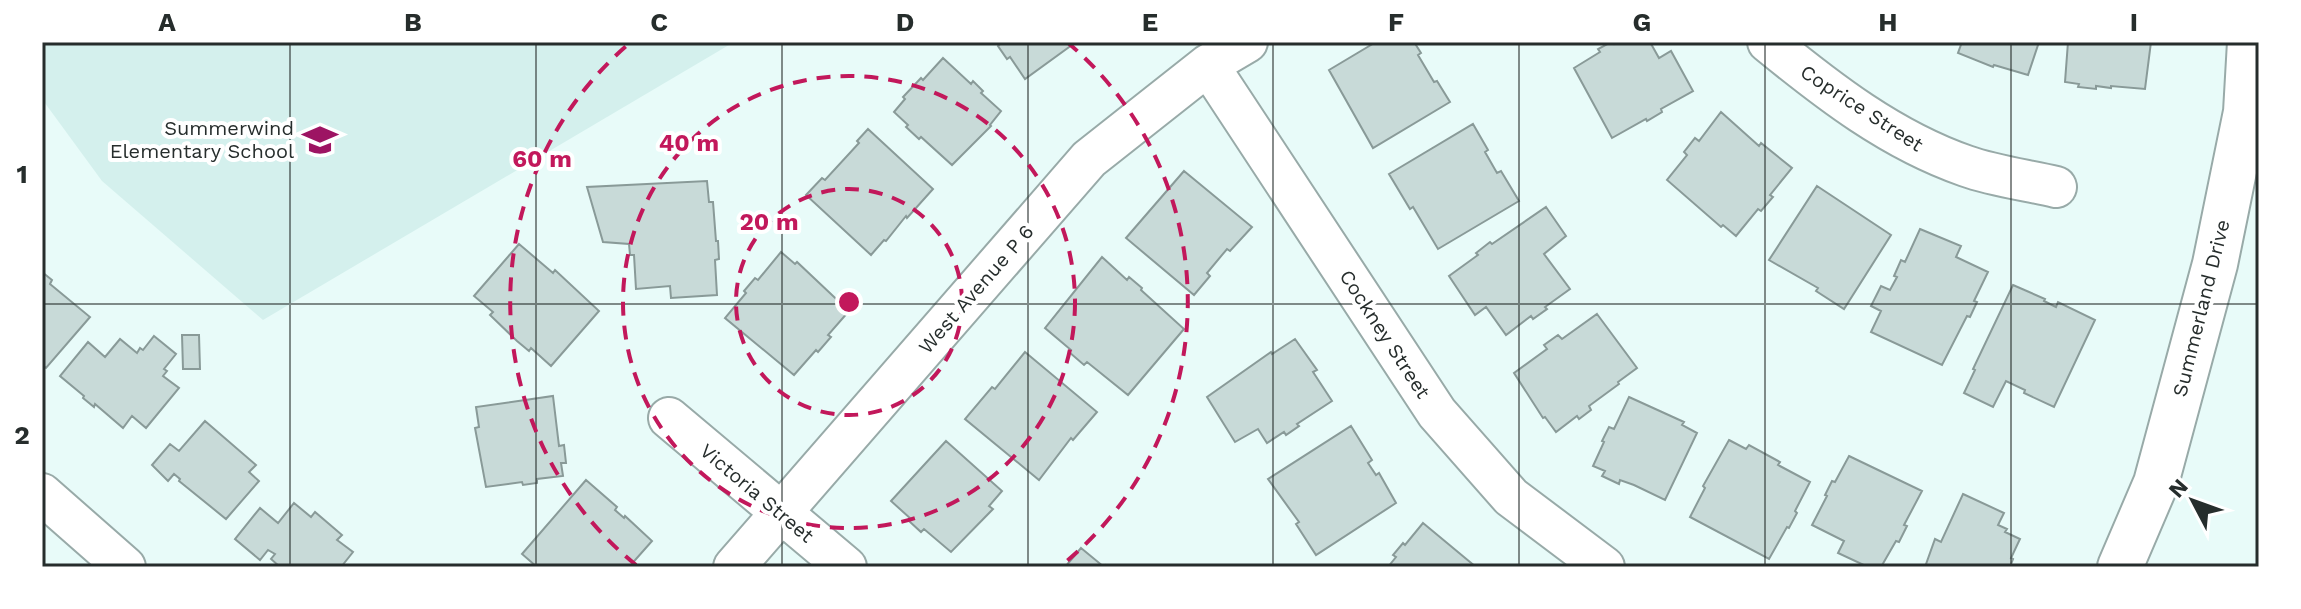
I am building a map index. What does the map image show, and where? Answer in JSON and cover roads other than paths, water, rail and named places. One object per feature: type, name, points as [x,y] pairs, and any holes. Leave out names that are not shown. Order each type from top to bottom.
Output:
[{"type":"street","name":"West Avenue P 6","points":[[734,567],[1089,159],[1208,65],[1247,42]]},
{"type":"street","name":"Coprice Street","points":[[1768,42],[1822,86],[1908,142],[1967,167],[2056,187]]},
{"type":"street","name":"Summerland Drive","points":[[2120,567],[2156,483],[2215,264],[2246,112],[2250,42]]},
{"type":"street","name":"Cockney Street","points":[[1208,65],[1437,413],[1511,497],[1604,567]]},
{"type":"street","name":"Victoria Street","points":[[669,418],[846,567]]},
{"type":"street","points":[[42,494],[125,567]]},
{"type":"place","name":"Summerwind Elementary School","points":[[320,140]]}]
